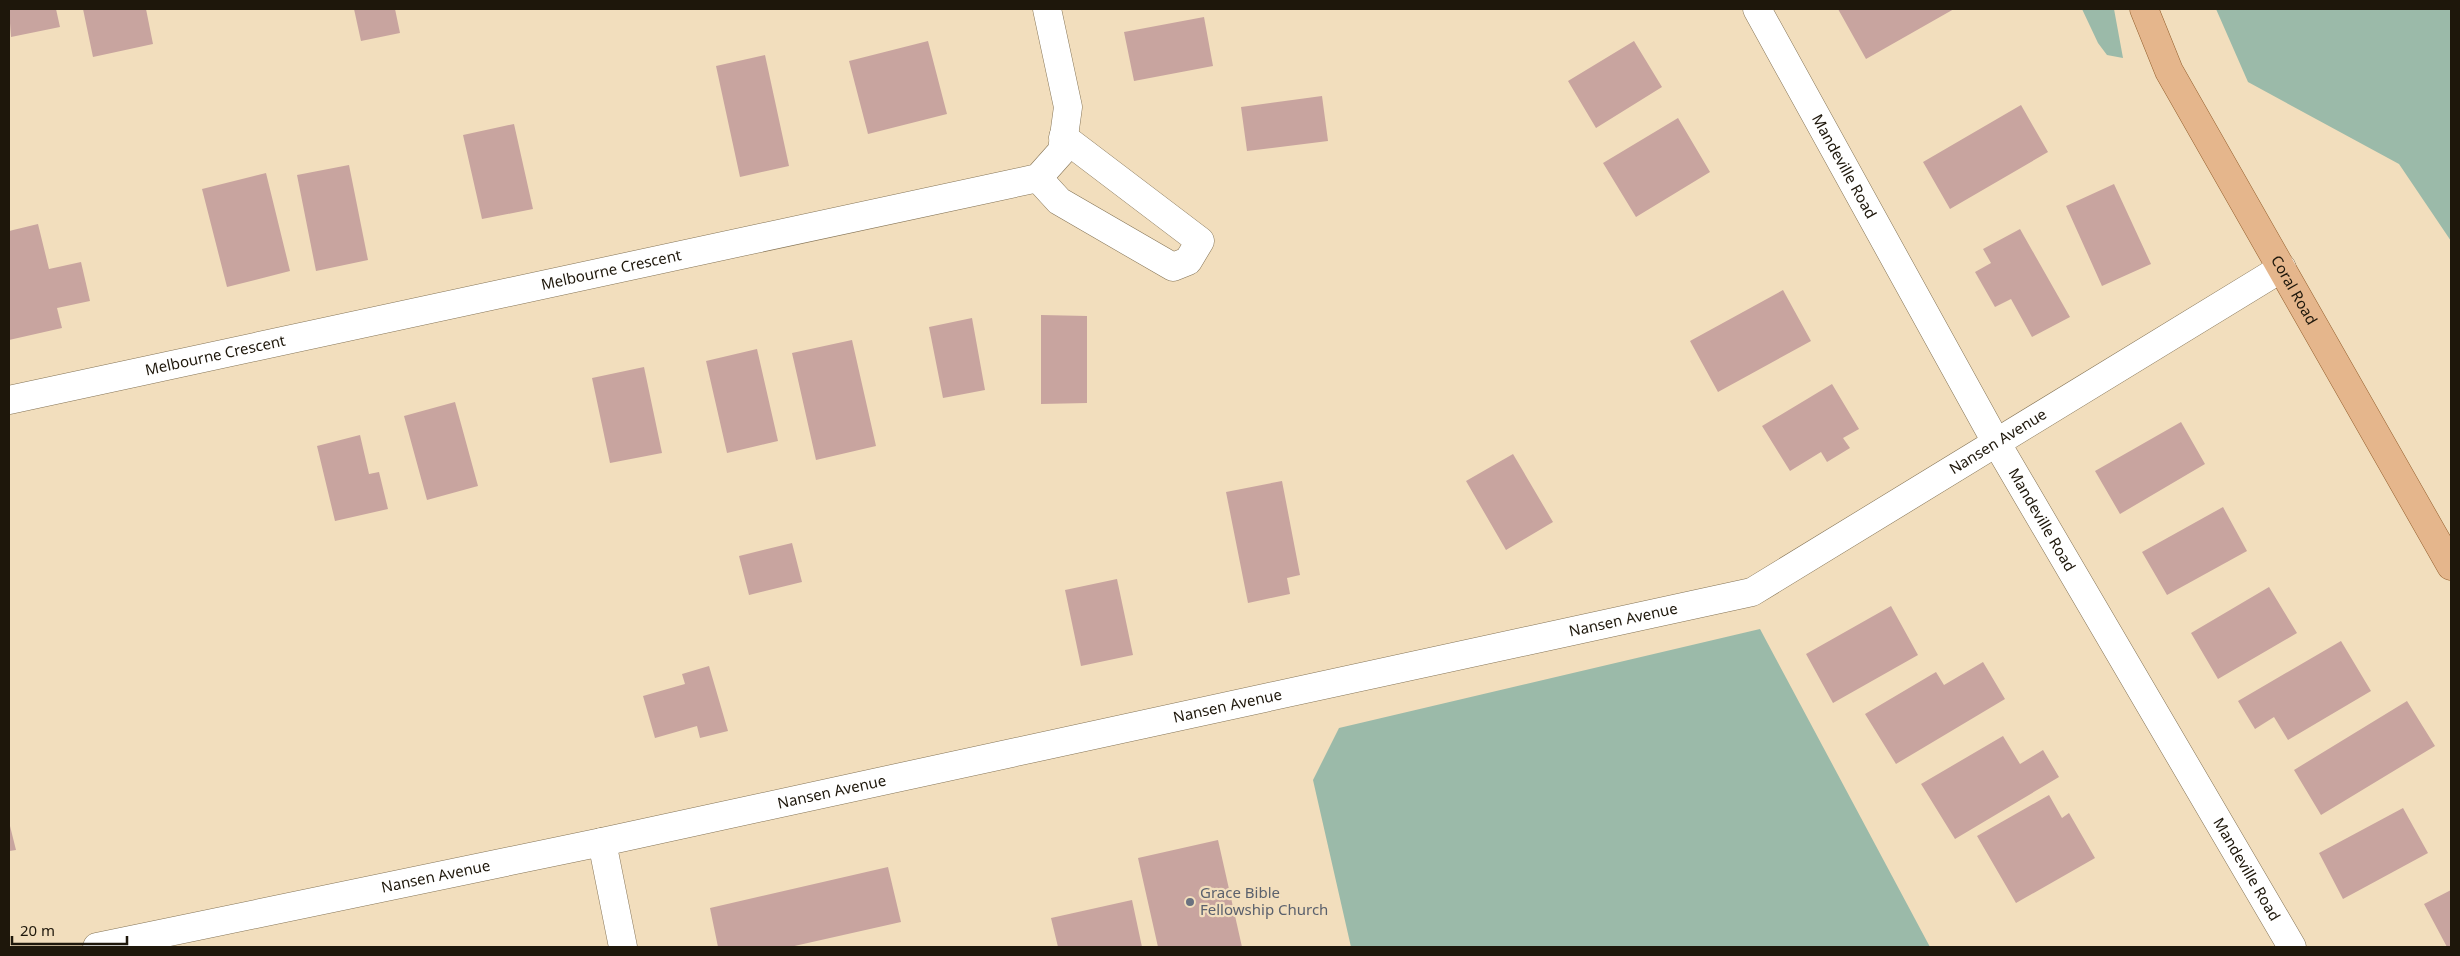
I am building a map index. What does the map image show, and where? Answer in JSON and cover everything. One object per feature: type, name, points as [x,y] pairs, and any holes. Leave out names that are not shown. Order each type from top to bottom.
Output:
[{"type":"main road","name":"Coral Road","points":[[2144,9],[2169,71],[2451,566]]},
{"type":"street","points":[[1047,9],[1068,107],[1063,137],[1062,151],[1038,178],[1059,201],[1172,266],[1188,261],[1200,241],[1063,137]]},
{"type":"street","name":"Mandeville Road","points":[[1757,9],[1996,442],[2292,947]]},
{"type":"street","name":"Melbourne Crescent","points":[[9,400],[1038,178]]},
{"type":"street","name":"Nansen Avenue","points":[[97,947],[602,842],[1752,592],[2282,268]]},
{"type":"street","points":[[602,842],[623,947]]},
{"type":"green space","points":[[2082,9],[2114,9],[2123,58],[2107,55],[2098,43]]},
{"type":"green space","points":[[2216,9],[2451,9],[2451,241],[2399,164],[2248,82]]},
{"type":"green space","points":[[1760,629],[1930,947],[1351,947],[1313,780],[1339,728]]},
{"type":"building","points":[[9,9],[56,9],[60,27],[11,37]]},
{"type":"building","points":[[83,9],[146,9],[153,44],[93,57]]},
{"type":"building","points":[[354,9],[395,9],[400,33],[361,41]]},
{"type":"building","points":[[1838,9],[1954,9],[1866,59]]},
{"type":"building","points":[[1204,17],[1213,66],[1134,81],[1124,32]]},
{"type":"building","points":[[928,41],[947,114],[868,134],[849,61]]},
{"type":"building","points":[[1634,41],[1662,87],[1596,128],[1568,81]]},
{"type":"building","points":[[765,55],[789,166],[740,177],[716,66]]},
{"type":"building","points":[[1322,96],[1328,141],[1247,151],[1241,107]]},
{"type":"building","points":[[2021,105],[2048,152],[1950,209],[1923,162]]},
{"type":"building","points":[[1678,118],[1710,172],[1636,217],[1603,163]]},
{"type":"building","points":[[514,124],[533,209],[482,219],[463,135]]},
{"type":"building","points":[[349,165],[368,260],[316,271],[297,175]]},
{"type":"building","points":[[266,173],[290,271],[227,287],[202,189]]},
{"type":"building","points":[[2114,184],[2151,264],[2102,286],[2066,206]]},
{"type":"building","points":[[38,224],[49,269],[81,262],[90,301],[57,308],[62,328],[9,340],[9,231]]},
{"type":"building","points":[[2020,229],[2070,317],[2032,337],[2011,299],[1995,307],[1975,272],[1991,263],[1983,249]]},
{"type":"building","points":[[1783,290],[1811,341],[1718,392],[1690,341]]},
{"type":"building","points":[[1041,315],[1087,316],[1087,403],[1041,404]]},
{"type":"building","points":[[972,318],[985,390],[943,398],[929,327]]},
{"type":"building","points":[[852,340],[876,446],[816,460],[792,353]]},
{"type":"building","points":[[757,349],[778,441],[727,453],[706,361]]},
{"type":"building","points":[[644,367],[662,453],[610,463],[592,378]]},
{"type":"building","points":[[1832,384],[1859,429],[1843,438],[1850,448],[1827,462],[1821,452],[1790,471],[1762,426]]},
{"type":"building","points":[[455,402],[478,486],[427,500],[404,416]]},
{"type":"building","points":[[2181,422],[2205,464],[2120,514],[2095,471]]},
{"type":"building","points":[[360,435],[369,474],[379,472],[388,509],[335,521],[317,446]]},
{"type":"building","points":[[1513,454],[1553,522],[1506,550],[1466,481]]},
{"type":"building","points":[[1282,481],[1300,575],[1287,578],[1290,594],[1248,603],[1226,492]]},
{"type":"building","points":[[2223,507],[2247,551],[2167,595],[2142,552]]},
{"type":"building","points":[[792,543],[802,582],[749,595],[739,556]]},
{"type":"building","points":[[1117,579],[1133,655],[1081,666],[1065,590]]},
{"type":"building","points":[[2269,587],[2297,633],[2218,679],[2191,633]]},
{"type":"building","points":[[1891,606],[1918,655],[1833,703],[1806,654]]},
{"type":"building","points":[[2341,641],[2371,691],[2288,740],[2274,717],[2255,729],[2238,701]]},
{"type":"building","points":[[1983,662],[2005,699],[1896,764],[1865,714],[1936,672],[1944,685]]},
{"type":"building","points":[[709,666],[728,731],[700,738],[697,726],[655,738],[643,696],[685,684],[682,674]]},
{"type":"building","points":[[2407,701],[2435,746],[2321,815],[2294,770]]},
{"type":"building","points":[[2003,736],[2020,764],[2043,750],[2059,777],[1955,839],[1921,784]]},
{"type":"building","points":[[2049,795],[2062,818],[2069,813],[2095,858],[2016,903],[1977,836]]},
{"type":"building","points":[[2403,808],[2428,853],[2343,899],[2319,853]]},
{"type":"building","points":[[9,822],[16,850],[9,851]]},
{"type":"building","name":"Grace Bible Fellowship Church","points":[[1218,840],[1242,947],[1158,947],[1138,858]]},
{"type":"building","points":[[888,867],[901,922],[790,947],[718,947],[710,908]]},
{"type":"building","points":[[2451,890],[2451,947],[2447,947],[2424,904]]},
{"type":"building","points":[[1132,900],[1142,947],[1058,947],[1051,918]]},
{"type":"place","name":"Grace Bible Fellowship Church","points":[[1190,902]]}]
